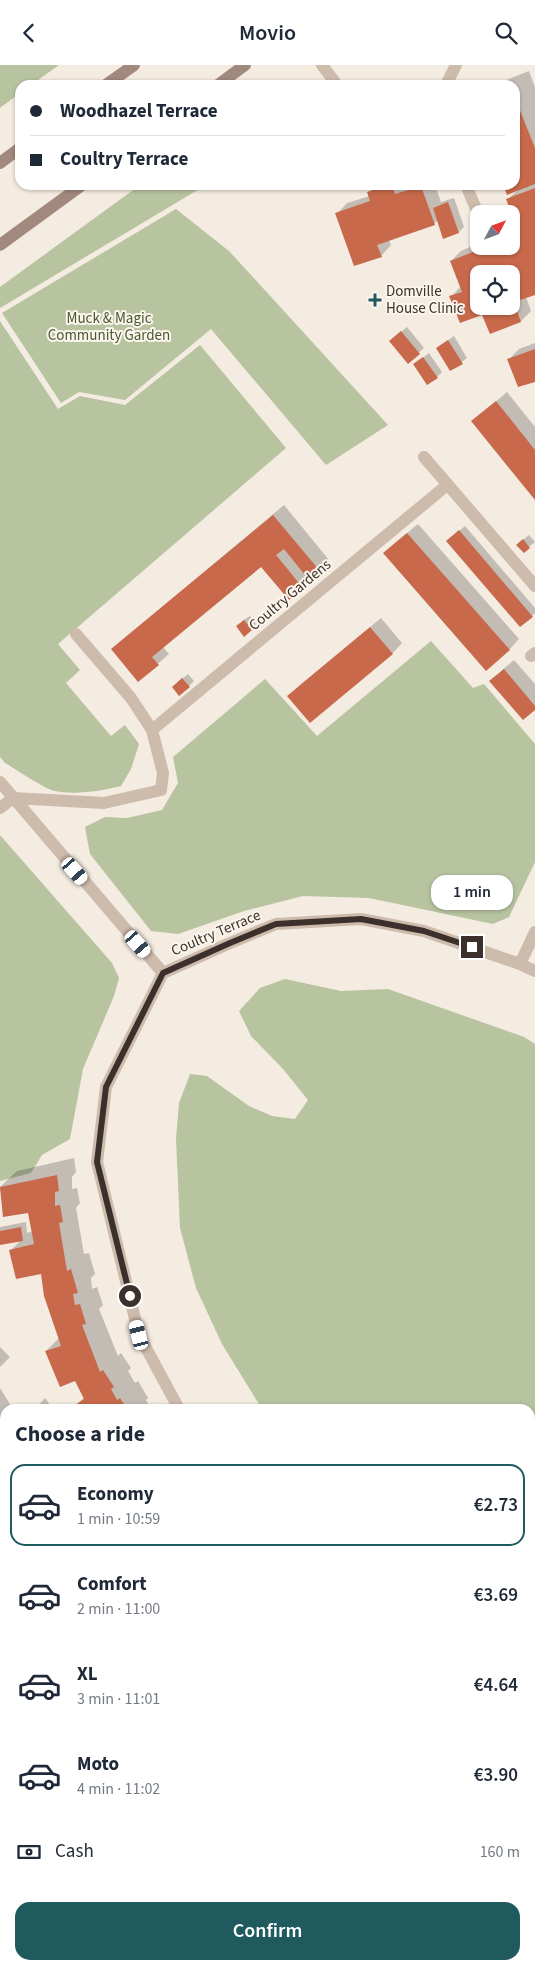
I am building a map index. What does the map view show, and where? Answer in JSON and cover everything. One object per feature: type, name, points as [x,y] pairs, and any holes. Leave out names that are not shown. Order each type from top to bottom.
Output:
[{"type":"main road","points":[[113,80],[134,65]]},
{"type":"main road","points":[[225,80],[245,65]]},
{"type":"main road","points":[[0,163],[15,152]]},
{"type":"main road","points":[[0,245],[75,190]]},
{"type":"street","points":[[322,65],[333,80]]},
{"type":"street","points":[[448,80],[456,65]]},
{"type":"street","points":[[468,190],[474,205]]},
{"type":"street","points":[[424,457],[535,586]]},
{"type":"street","name":"Coultry Gardens","points":[[152,730],[447,485]]},
{"type":"street","points":[[0,808],[13,798],[104,803],[162,790],[163,773],[152,730],[131,698],[76,634]]},
{"type":"street","name":"Coultry Terrace","points":[[0,782],[163,973],[276,924],[361,919],[424,931],[520,964],[535,971]]},
{"type":"street","points":[[520,964],[535,932]]},
{"type":"street","points":[[163,973],[106,1087],[97,1162],[139,1335],[176,1404]]},
{"type":"green space","points":[[0,65],[59,65],[38,80],[15,80],[15,97],[0,108]]},
{"type":"green space","points":[[133,190],[198,190],[0,308],[0,287]]},
{"type":"green space","name":"Muck & Magic Community Garden","points":[[176,209],[229,251],[388,425],[326,465],[211,329],[125,400],[79,392],[61,403],[2,313]]},
{"type":"green space","points":[[0,321],[58,409],[80,396],[125,405],[200,345],[286,448],[58,644],[80,670],[66,683],[111,736],[125,725],[139,744],[131,769],[121,786],[88,792],[71,793],[55,791],[30,779],[5,763],[0,757]]},
{"type":"green space","points":[[431,641],[473,688],[484,684],[535,744],[535,862],[509,917],[493,924],[369,898],[303,896],[244,911],[178,934],[151,931],[90,854],[85,827],[105,817],[127,818],[162,810],[178,783],[173,757],[265,679],[317,736]]},
{"type":"green space","points":[[0,835],[112,963],[119,978],[114,996],[83,1069],[70,1139],[42,1155],[31,1173],[0,1181]]},
{"type":"green space","points":[[285,979],[341,991],[388,989],[524,1037],[535,1044],[535,1404],[259,1404],[222,1344],[196,1288],[180,1228],[176,1139],[179,1103],[190,1074],[207,1076],[249,1106],[272,1116],[295,1119],[308,1100],[283,1069],[251,1036],[239,1011],[260,988]]},
{"type":"building","points":[[520,110],[535,148],[535,184],[520,190]]},
{"type":"building","points":[[535,188],[535,295],[520,300],[520,265],[470,265],[470,315],[482,315],[460,323],[449,296],[462,292],[450,261],[470,253],[470,255],[520,255],[520,205],[508,205],[506,199]]},
{"type":"building","points":[[373,190],[394,190],[395,194],[408,190],[422,190],[435,225],[377,245],[382,257],[354,266],[335,213],[370,201],[367,192]]},
{"type":"building","points":[[505,190],[520,190],[507,195]]},
{"type":"building","points":[[448,202],[459,233],[443,239],[433,208]]},
{"type":"building","points":[[482,315],[519,315],[521,322],[490,334]]},
{"type":"building","points":[[401,331],[420,354],[408,364],[389,341]]},
{"type":"building","points":[[448,340],[463,364],[450,371],[436,348]]},
{"type":"building","points":[[535,349],[535,382],[518,387],[507,359]]},
{"type":"building","points":[[423,357],[438,378],[427,385],[413,364]]},
{"type":"building","points":[[496,401],[535,450],[535,500],[471,421]]},
{"type":"building","points":[[273,515],[320,571],[309,580],[284,549],[276,555],[303,588],[289,600],[261,567],[152,657],[159,665],[138,682],[111,649]]},
{"type":"building","points":[[459,530],[533,617],[520,627],[446,541]]},
{"type":"building","points":[[407,533],[510,650],[486,671],[383,553]]},
{"type":"building","points":[[523,539],[530,548],[524,553],[516,545]]},
{"type":"building","points":[[244,620],[252,630],[244,637],[236,626]]},
{"type":"building","points":[[370,627],[393,654],[310,723],[287,696]]},
{"type":"building","points":[[504,669],[535,706],[535,710],[523,720],[489,681]]},
{"type":"building","points":[[182,678],[190,687],[179,696],[172,687]]},
{"type":"building","points":[[57,1175],[59,1191],[55,1192],[55,1206],[60,1205],[63,1222],[59,1223],[67,1271],[71,1269],[78,1293],[73,1294],[75,1305],[80,1304],[86,1324],[82,1325],[100,1372],[103,1370],[114,1387],[111,1389],[117,1400],[120,1398],[124,1404],[76,1404],[84,1399],[75,1381],[60,1387],[45,1351],[61,1346],[44,1296],[41,1274],[16,1279],[9,1250],[34,1244],[28,1213],[3,1217],[0,1187]]},
{"type":"building","points":[[21,1227],[23,1241],[0,1245],[0,1231]]},
{"type":"place","name":"Domville House Clinic","points":[[375,300]]},
{"type":"route","points":[[130,1296],[97,1162],[106,1087],[163,973],[276,924],[361,919],[424,931],[472,947]]}]
